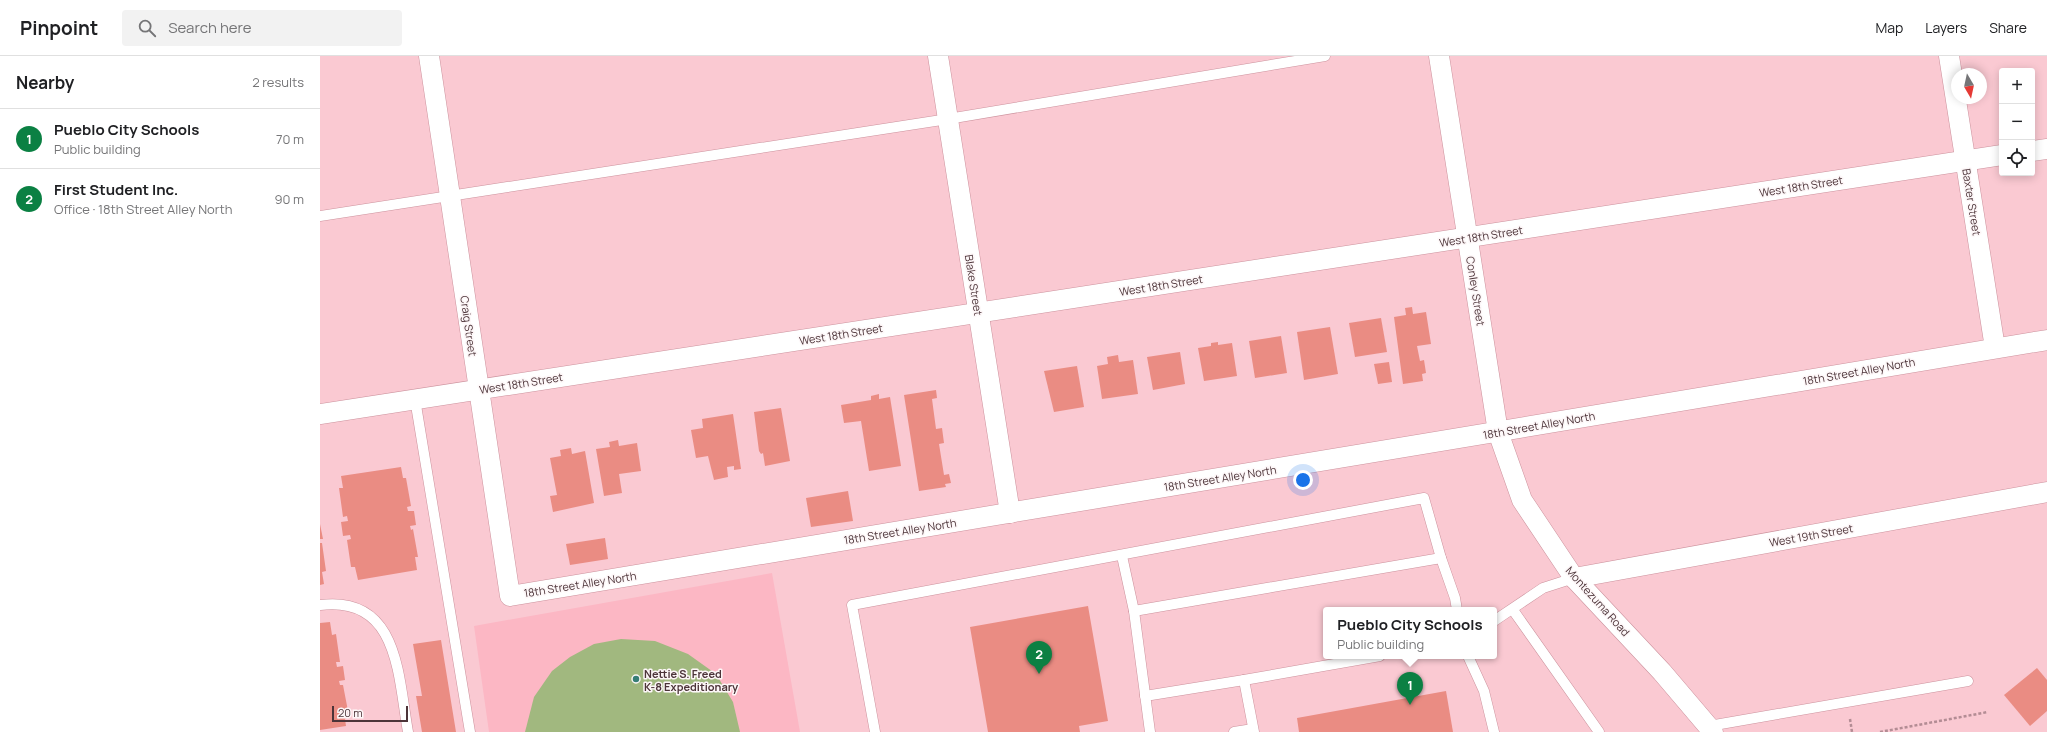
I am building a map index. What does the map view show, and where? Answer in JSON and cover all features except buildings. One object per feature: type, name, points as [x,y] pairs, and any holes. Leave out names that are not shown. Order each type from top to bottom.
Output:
[{"type":"street","name":"Craig Street","points":[[429,56],[510,596]]},
{"type":"street","name":"Blake Street","points":[[938,56],[1010,513]]},
{"type":"street","name":"Conley Street","points":[[1439,56],[1498,432]]},
{"type":"street","name":"Baxter Street","points":[[1949,56],[1995,348]]},
{"type":"street","points":[[2035,151],[2047,149]]},
{"type":"street","name":"West 18th Street","points":[[320,414],[1999,156]]},
{"type":"street","name":"18th Street Alley North","points":[[510,596],[2047,340]]},
{"type":"street","name":"Montezuma Road","points":[[1498,432],[1522,500],[1574,578],[1662,672],[1711,729]]},
{"type":"street","name":"West 19th Street","points":[[1574,578],[2047,492]]},
{"type":"lane","points":[[320,216],[948,119],[1325,56]]},
{"type":"lane","points":[[415,399],[470,732]]},
{"type":"lane","points":[[876,732],[852,606],[1424,498],[1456,607]]},
{"type":"lane","points":[[1122,556],[1134,611],[1150,732]]},
{"type":"lane","points":[[1134,611],[1441,558]]},
{"type":"lane","points":[[1497,619],[1513,610],[1543,588],[1574,578]]},
{"type":"lane","points":[[320,605],[357,607],[378,622],[392,647],[408,732]]},
{"type":"lane","points":[[1513,610],[1599,732]]},
{"type":"lane","points":[[1145,696],[1363,659]]},
{"type":"lane","points":[[1469,659],[1484,691],[1494,732]]},
{"type":"lane","points":[[1234,732],[1253,730],[1244,680]]},
{"type":"lane","points":[[1711,729],[1968,681]]},
{"type":"path","points":[[1880,732],[1988,712]]},
{"type":"shaded area","name":"Nettie S. Freed K-8 Expeditionary","points":[[772,573],[800,732],[489,732],[474,626]]},
{"type":"green space","points":[[621,639],[655,641],[688,654],[716,674],[733,702],[740,732],[525,732],[534,697],[552,671],[570,657],[594,644]]},
{"type":"place","name":"First Student Inc.","points":[[1039,674]]},
{"type":"place","name":"Nettie S. Freed K-8 Expeditionary","points":[[636,679]]},
{"type":"place","name":"Pueblo City Schools","points":[[1410,705]]}]
